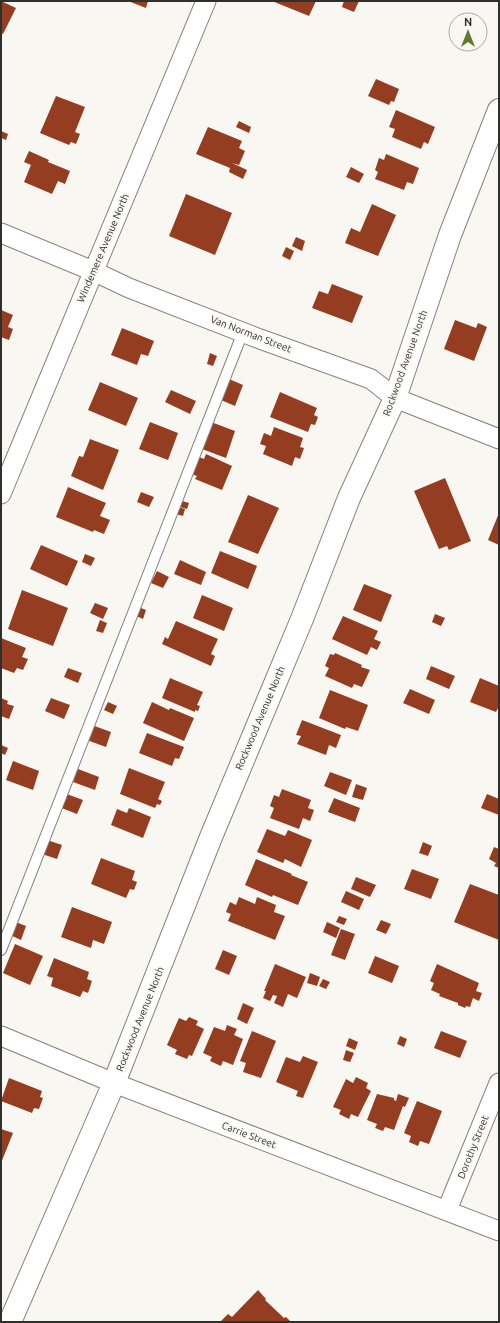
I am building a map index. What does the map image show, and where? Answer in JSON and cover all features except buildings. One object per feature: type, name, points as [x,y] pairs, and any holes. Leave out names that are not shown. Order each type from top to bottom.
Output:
[{"type":"street","name":"Windemere Avenue North","points":[[1,494],[206,1]]},
{"type":"street","name":"Rockwood Avenue North","points":[[10,1322],[114,1083],[203,858],[302,619],[349,498],[395,398],[450,235],[499,110]]},
{"type":"street","name":"Van Norman Street","points":[[1,233],[93,271],[129,288],[371,379],[395,398],[499,439]]},
{"type":"street","name":"Carrie Street","points":[[1,1036],[114,1083],[499,1231]]},
{"type":"street","name":"Dorothy Street","points":[[447,1210],[499,1083]]},
{"type":"lane","points":[[1,950],[243,332]]}]
